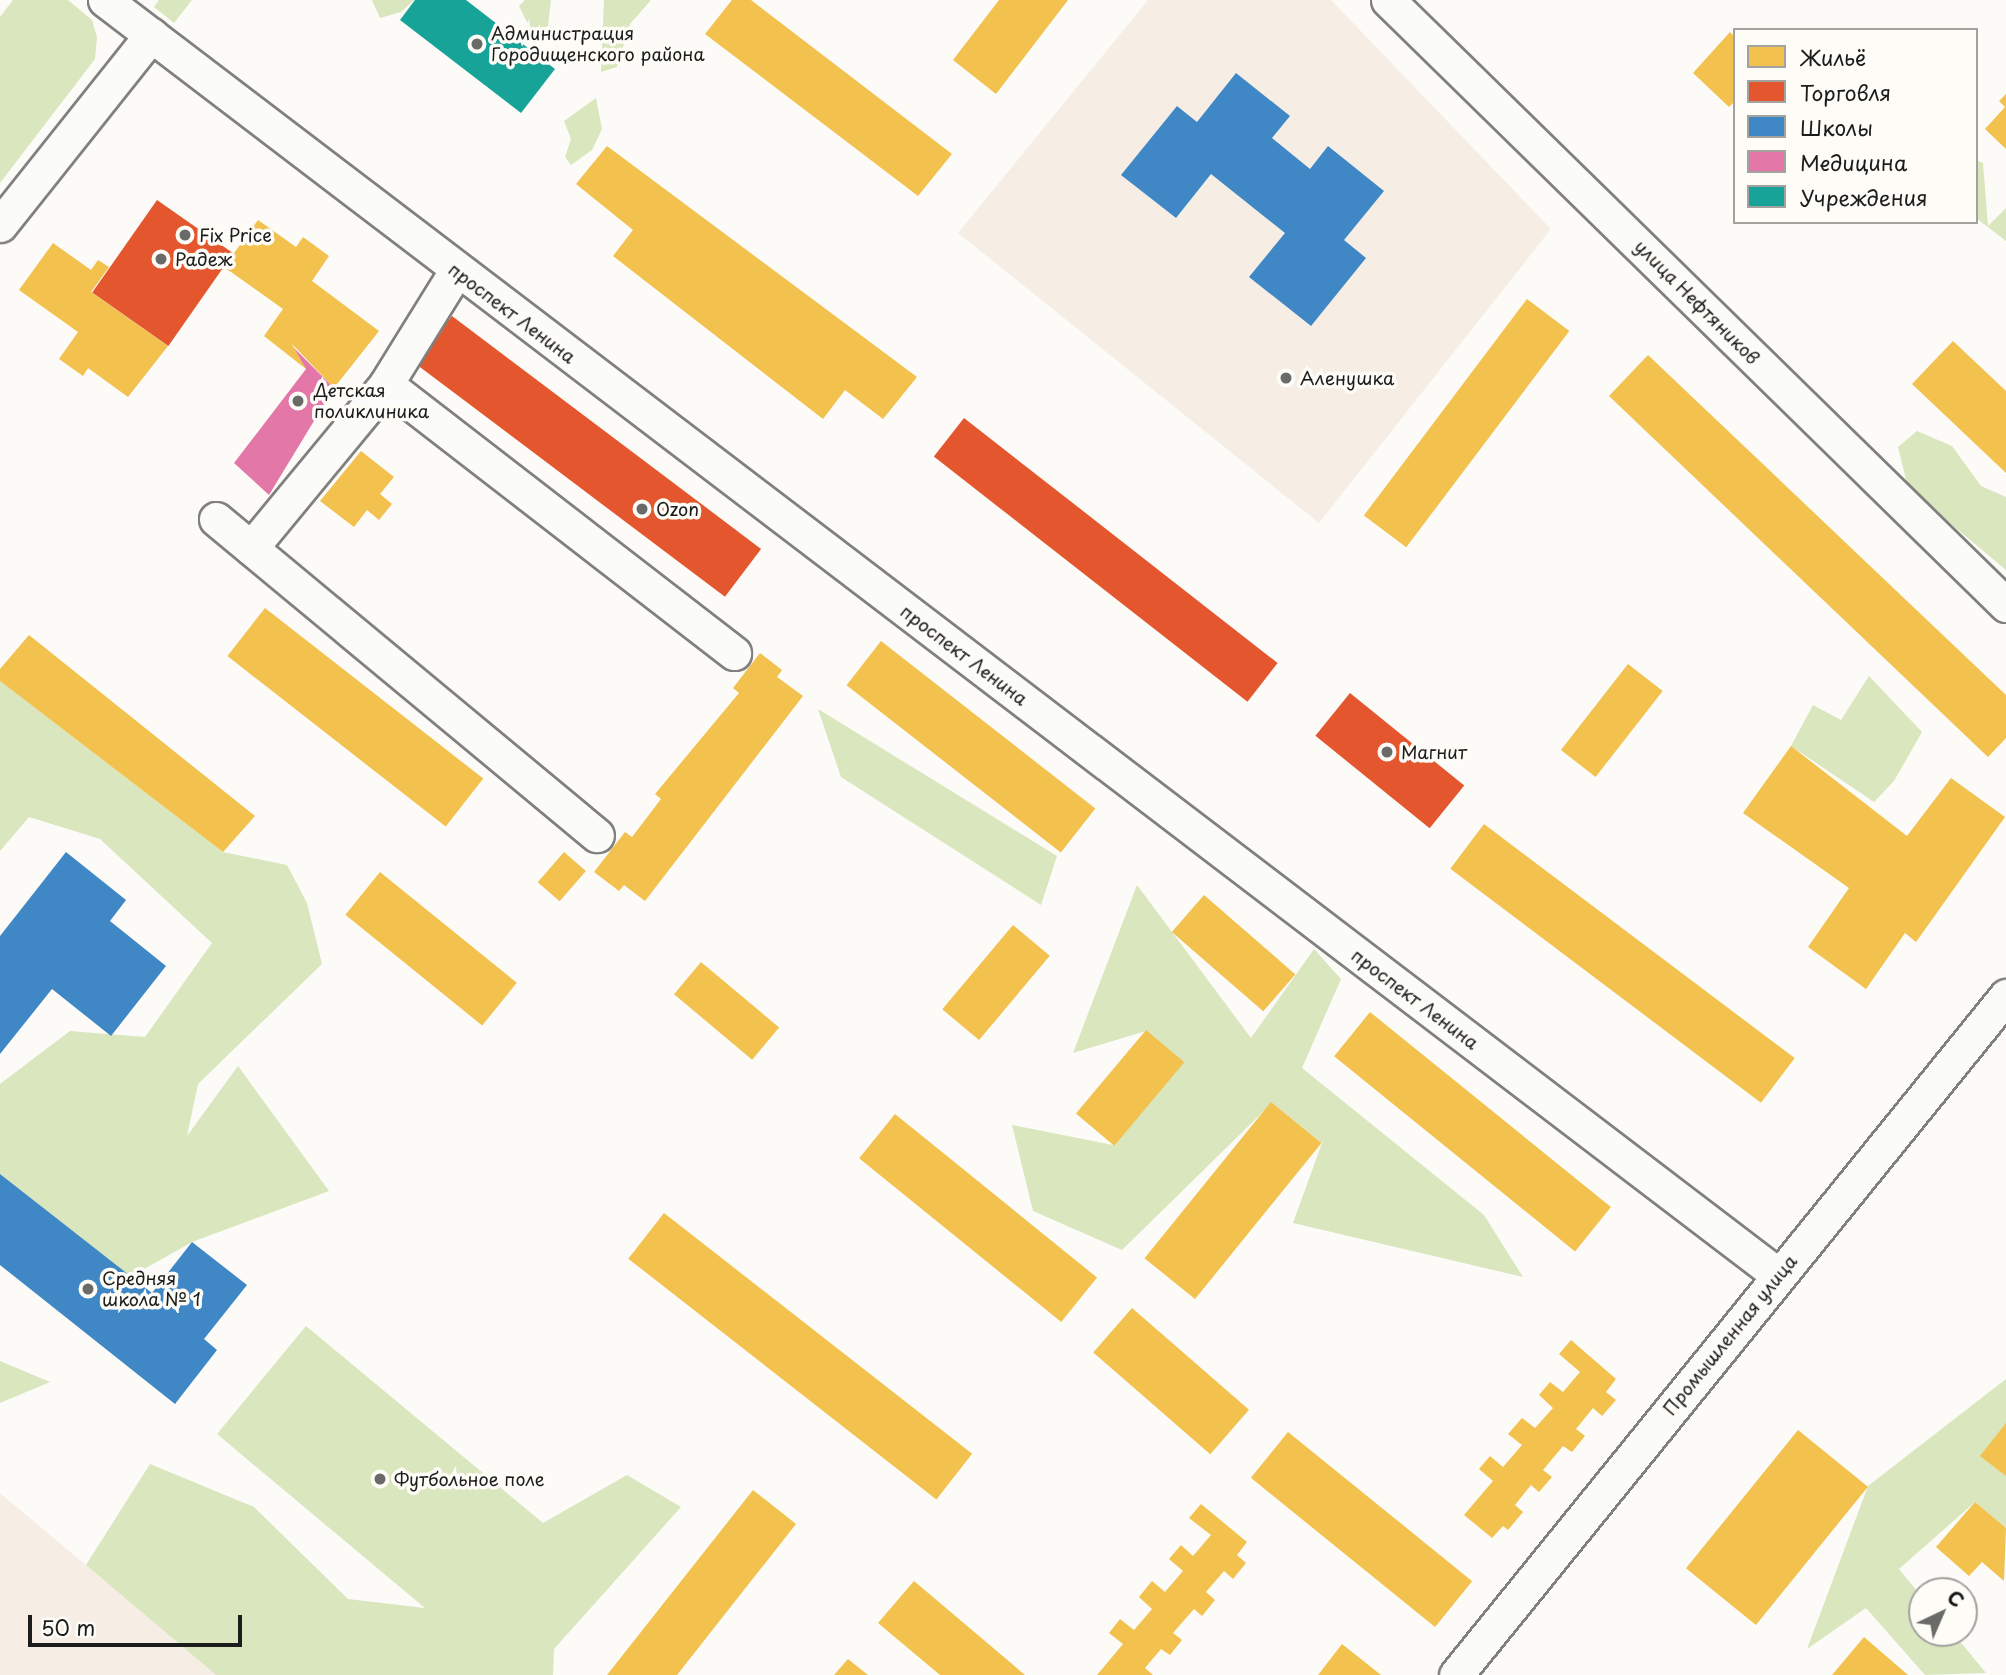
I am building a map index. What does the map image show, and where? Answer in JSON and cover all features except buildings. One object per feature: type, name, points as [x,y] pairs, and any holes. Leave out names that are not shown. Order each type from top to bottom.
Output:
[{"type":"street","name":"проспект Ленина","points":[[105,0],[456,271],[1778,1275]]},
{"type":"street","name":"улица Нефтяников","points":[[1388,0],[2006,605]]},
{"type":"street","points":[[0,225],[151,35]]},
{"type":"street","points":[[251,548],[386,384],[456,271]]},
{"type":"street","points":[[386,384],[734,653]]},
{"type":"street","points":[[216,519],[597,835]]},
{"type":"street","name":"Промышленная улица","points":[[1456,1675],[2006,996]]},
{"type":"shaded area","name":"Аленушка","points":[[1148,0],[1331,0],[1551,229],[1319,523],[958,233]]},
{"type":"shaded area","points":[[0,1493],[86,1565],[216,1675],[0,1675]]},
{"type":"green space","points":[[13,0],[68,0],[92,20],[97,37],[95,59],[0,183],[0,17]]},
{"type":"green space","points":[[159,0],[192,0],[174,23],[154,7]]},
{"type":"green space","points":[[372,0],[414,0],[401,12],[380,18]]},
{"type":"green space","points":[[525,0],[551,0],[548,26],[533,34],[519,6]]},
{"type":"green space","points":[[604,0],[651,0],[630,24],[617,67],[601,72]]},
{"type":"green space","points":[[596,98],[602,129],[592,150],[571,165],[565,157],[571,139],[564,121]]},
{"type":"green space","points":[[1978,161],[1983,163],[1988,226],[2006,208],[2006,241],[1978,220]]},
{"type":"green space","points":[[1917,431],[1952,446],[1981,486],[2006,497],[2006,570],[1908,488],[1898,447]]},
{"type":"green space","points":[[1869,676],[1922,732],[1894,781],[1874,802],[1791,746],[1813,705],[1841,720]]},
{"type":"green space","points":[[0,681],[223,852],[287,865],[307,903],[322,964],[198,1084],[187,1136],[238,1066],[329,1191],[192,1242],[130,1277],[0,1174],[0,1084],[70,1031],[145,1037],[212,943],[100,839],[29,817],[0,851]]},
{"type":"green space","points":[[818,709],[1057,856],[1041,905],[841,777]]},
{"type":"green space","points":[[1137,885],[1251,1038],[1314,949],[1341,979],[1302,1068],[1484,1215],[1523,1277],[1293,1223],[1322,1143],[1272,1103],[1122,1250],[1033,1211],[1012,1125],[1113,1145],[1146,1031],[1073,1053]]},
{"type":"green space","points":[[306,1326],[543,1523],[627,1475],[681,1507],[554,1649],[553,1675],[216,1675],[86,1565],[150,1464],[254,1507],[348,1599],[425,1608],[217,1434]]},
{"type":"green space","points":[[0,1361],[50,1382],[0,1403]]},
{"type":"green space","points":[[2006,1379],[2006,1528],[1975,1502],[1899,1569],[1908,1580],[1908,1647],[1965,1647],[1986,1673],[1925,1675],[1866,1608],[1807,1649],[1868,1486]]},
{"type":"place","name":"Администрация Городищенского района","points":[[477,44]]},
{"type":"place","name":"Fix Price","points":[[185,235]]},
{"type":"place","name":"Радеж","points":[[161,259]]},
{"type":"place","name":"Аленушка","points":[[1286,378]]},
{"type":"place","name":"Детская поликлиника","points":[[298,401]]},
{"type":"place","name":"Ozon","points":[[642,509]]},
{"type":"place","name":"Магнит","points":[[1387,752]]},
{"type":"place","name":"Средняя школа № 1","points":[[88,1289]]},
{"type":"place","name":"Футбольное поле","points":[[380,1479]]}]
